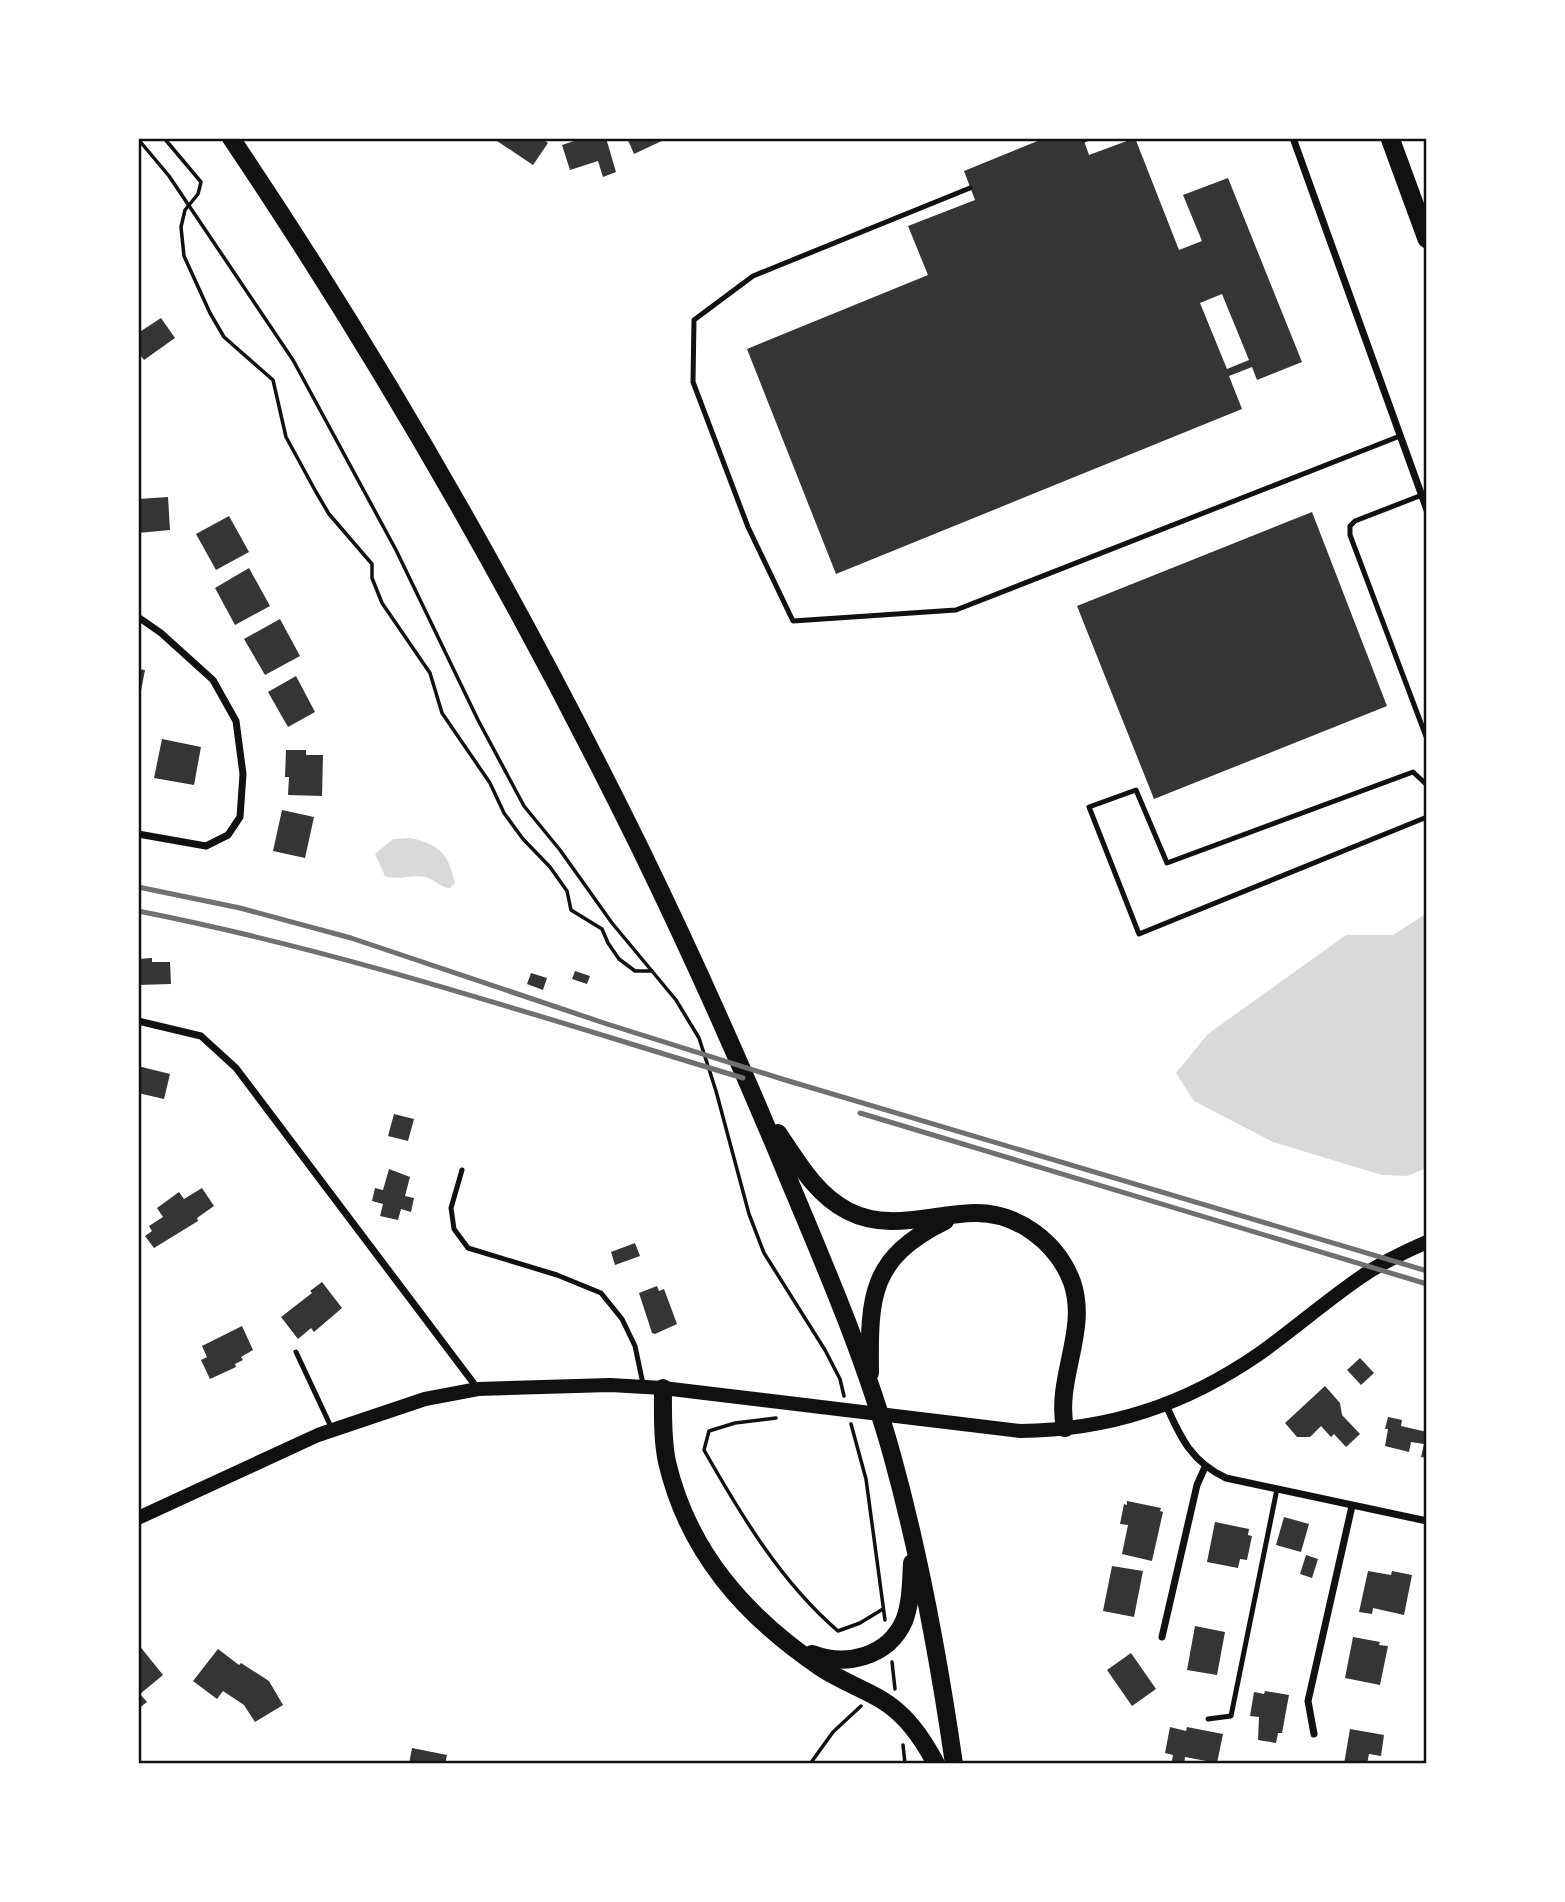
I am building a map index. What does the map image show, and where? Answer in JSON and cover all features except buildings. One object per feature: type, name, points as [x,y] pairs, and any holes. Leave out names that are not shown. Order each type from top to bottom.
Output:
[{"type":"highway","points":[[231,138],[381,372],[543,654],[667,904],[757,1104],[834,1287],[891,1454],[914,1545],[954,1764]]},
{"type":"highway","points":[[1390,138],[1427,239]]},
{"type":"highway","points":[[757,1104],[811,1180],[848,1211],[862,1217],[891,1222],[985,1213],[1020,1224],[1046,1241],[1065,1267],[1077,1299],[1078,1317],[1063,1394],[1065,1428]]},
{"type":"highway","points":[[870,1386],[869,1318],[877,1286],[884,1272],[904,1246],[926,1230],[958,1215]]},
{"type":"highway","points":[[663,1388],[667,1460],[678,1498],[698,1540],[724,1582],[755,1617],[821,1668],[873,1695],[898,1712],[936,1764]]},
{"type":"highway","points":[[794,1647],[826,1660],[839,1661],[866,1656],[888,1643],[903,1624],[906,1613],[914,1545]]},
{"type":"main road","points":[[138,1518],[332,1429],[425,1399],[478,1389],[584,1386],[663,1388],[840,1407],[1020,1431],[1110,1421],[1166,1405],[1234,1369],[1283,1336],[1362,1276],[1427,1242]]},
{"type":"street","points":[[1293,138],[1427,510]]},
{"type":"street","points":[[138,617],[161,633],[213,680],[236,721],[243,774],[240,817],[228,835],[206,846],[138,834]]},
{"type":"street","points":[[138,1021],[201,1036],[236,1068],[478,1389]]},
{"type":"street","points":[[1166,1405],[1179,1434],[1205,1467],[1226,1478],[1427,1521]]},
{"type":"street","points":[[1162,1637],[1197,1485],[1205,1467]]},
{"type":"street","points":[[1314,1734],[1308,1701],[1352,1506]]},
{"type":"lane","points":[[970,188],[753,276],[694,320],[693,382],[748,527],[793,621],[956,610],[1400,436]]},
{"type":"lane","points":[[1422,495],[1355,521],[1350,526],[1350,535],[1427,739]]},
{"type":"lane","points":[[1427,785],[1413,772],[1167,863],[1136,790],[1089,807],[1139,934],[1427,817]]},
{"type":"lane","points":[[462,1170],[451,1208],[454,1229],[468,1248],[557,1275],[601,1293],[622,1319],[635,1346],[643,1387]]},
{"type":"lane","points":[[296,1352],[332,1429]]},
{"type":"lane","points":[[1208,1718],[1231,1716],[1277,1489]]},
{"type":"path","points":[[164,138],[201,182],[198,194],[185,210],[181,227],[184,256],[209,313],[224,337],[273,380],[286,437],[330,514],[372,564],[372,578],[382,603],[430,673],[442,713],[490,783],[504,813],[567,891],[571,910],[602,929],[619,959],[635,971],[652,971]]},
{"type":"path","points":[[138,139],[169,176],[293,360],[396,550],[478,720],[524,806],[560,850],[612,923],[676,1000],[699,1038],[749,1214],[764,1253],[840,1378],[840,1407]]},
{"type":"path","points":[[778,1418],[735,1423],[709,1431],[704,1450],[739,1513],[811,1608],[838,1632],[883,1609],[866,1479],[850,1419]]},
{"type":"path","points":[[810,1764],[833,1731],[894,1677]]},
{"type":"shaded area","points":[[411,838],[436,847],[446,857],[455,883],[450,888],[425,877],[385,876],[375,854],[393,839]]},
{"type":"shaded area","points":[[1427,913],[1427,1168],[1407,1176],[1382,1175],[1273,1142],[1194,1101],[1176,1073],[1208,1034],[1346,935],[1393,935]]},
{"type":"railway","points":[[138,887],[240,908],[351,938],[607,1024],[782,1079],[1427,1271]]},
{"type":"railway","points":[[138,911],[215,927],[367,966],[743,1078]]},
{"type":"railway","points":[[860,1113],[1427,1284]]}]
